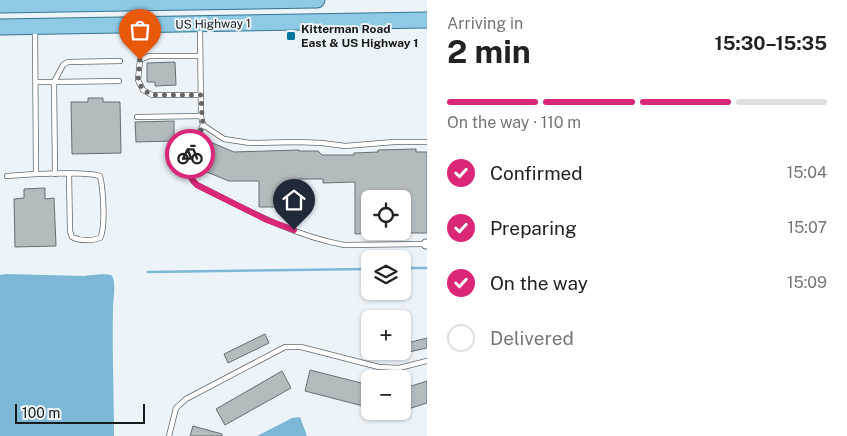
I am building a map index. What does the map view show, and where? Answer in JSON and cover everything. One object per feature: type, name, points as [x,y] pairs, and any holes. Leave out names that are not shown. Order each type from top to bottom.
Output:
[{"type":"main road","name":"US Highway 1","points":[[0,5],[317,0]]},
{"type":"main road","points":[[200,24],[238,1]]},
{"type":"main road","name":"US Highway 1","points":[[0,27],[427,20]]},
{"type":"lane","points":[[200,24],[203,125],[192,148],[187,166],[191,180],[197,185],[267,220],[332,242],[344,244],[427,244]]},
{"type":"lane","points":[[35,27],[36,174]]},
{"type":"lane","points":[[200,56],[149,56],[140,60],[138,80],[143,90],[152,95],[201,95]]},
{"type":"lane","points":[[55,174],[54,82],[63,65],[68,62],[120,61]]},
{"type":"lane","points":[[36,82],[119,81]]},
{"type":"lane","points":[[137,117],[202,116]]},
{"type":"lane","points":[[203,125],[224,139],[250,143],[314,143],[346,146],[394,142],[427,142]]},
{"type":"lane","points":[[8,176],[36,174],[69,174],[93,174],[100,176],[102,185],[103,234],[96,240],[78,240],[72,237],[70,231],[69,174]]},
{"type":"lane","points":[[169,436],[176,408],[186,399],[285,347],[301,347],[379,367],[399,368],[427,361]]},
{"type":"water","points":[[105,274],[113,277],[114,436],[0,436],[0,275],[84,276]]},
{"type":"water","points":[[300,417],[307,436],[257,436],[292,418]]},
{"type":"building","points":[[175,62],[176,85],[155,86],[155,82],[147,82],[147,63]]},
{"type":"building","points":[[88,98],[103,98],[103,102],[120,102],[121,153],[72,154],[71,102],[88,102]]},
{"type":"building","points":[[174,121],[174,141],[136,142],[135,122]]},
{"type":"building","points":[[203,139],[234,152],[299,150],[318,151],[322,155],[354,155],[354,153],[378,152],[378,150],[416,149],[416,152],[427,152],[427,233],[411,233],[411,190],[361,190],[361,234],[355,234],[355,182],[323,183],[323,179],[299,179],[300,207],[259,207],[259,181],[229,181],[192,166]]},
{"type":"building","points":[[45,188],[45,199],[54,198],[56,246],[15,247],[14,199],[24,198],[24,189]]},
{"type":"building","points":[[265,334],[269,343],[228,363],[224,354]]},
{"type":"building","points":[[427,338],[427,348],[411,352],[411,342]]},
{"type":"building","points":[[310,370],[361,383],[361,405],[305,391]]},
{"type":"building","points":[[282,371],[291,388],[225,425],[216,409]]},
{"type":"building","points":[[427,381],[427,403],[411,408],[411,386]]},
{"type":"building","points":[[193,426],[222,434],[222,436],[190,436]]},
{"type":"waterway","points":[[411,268],[427,268]]},
{"type":"waterway","points":[[148,272],[361,269]]},
{"type":"way so far","points":[[140,60],[138,80],[143,90],[152,95],[201,95],[203,125],[190,154]]},
{"type":"place","name":"Kitterman Road East & US Highway 1","points":[[291,36]]},
{"type":"route","points":[[190,154],[187,166],[188,173],[191,180],[197,185],[267,220],[294,230]]}]
